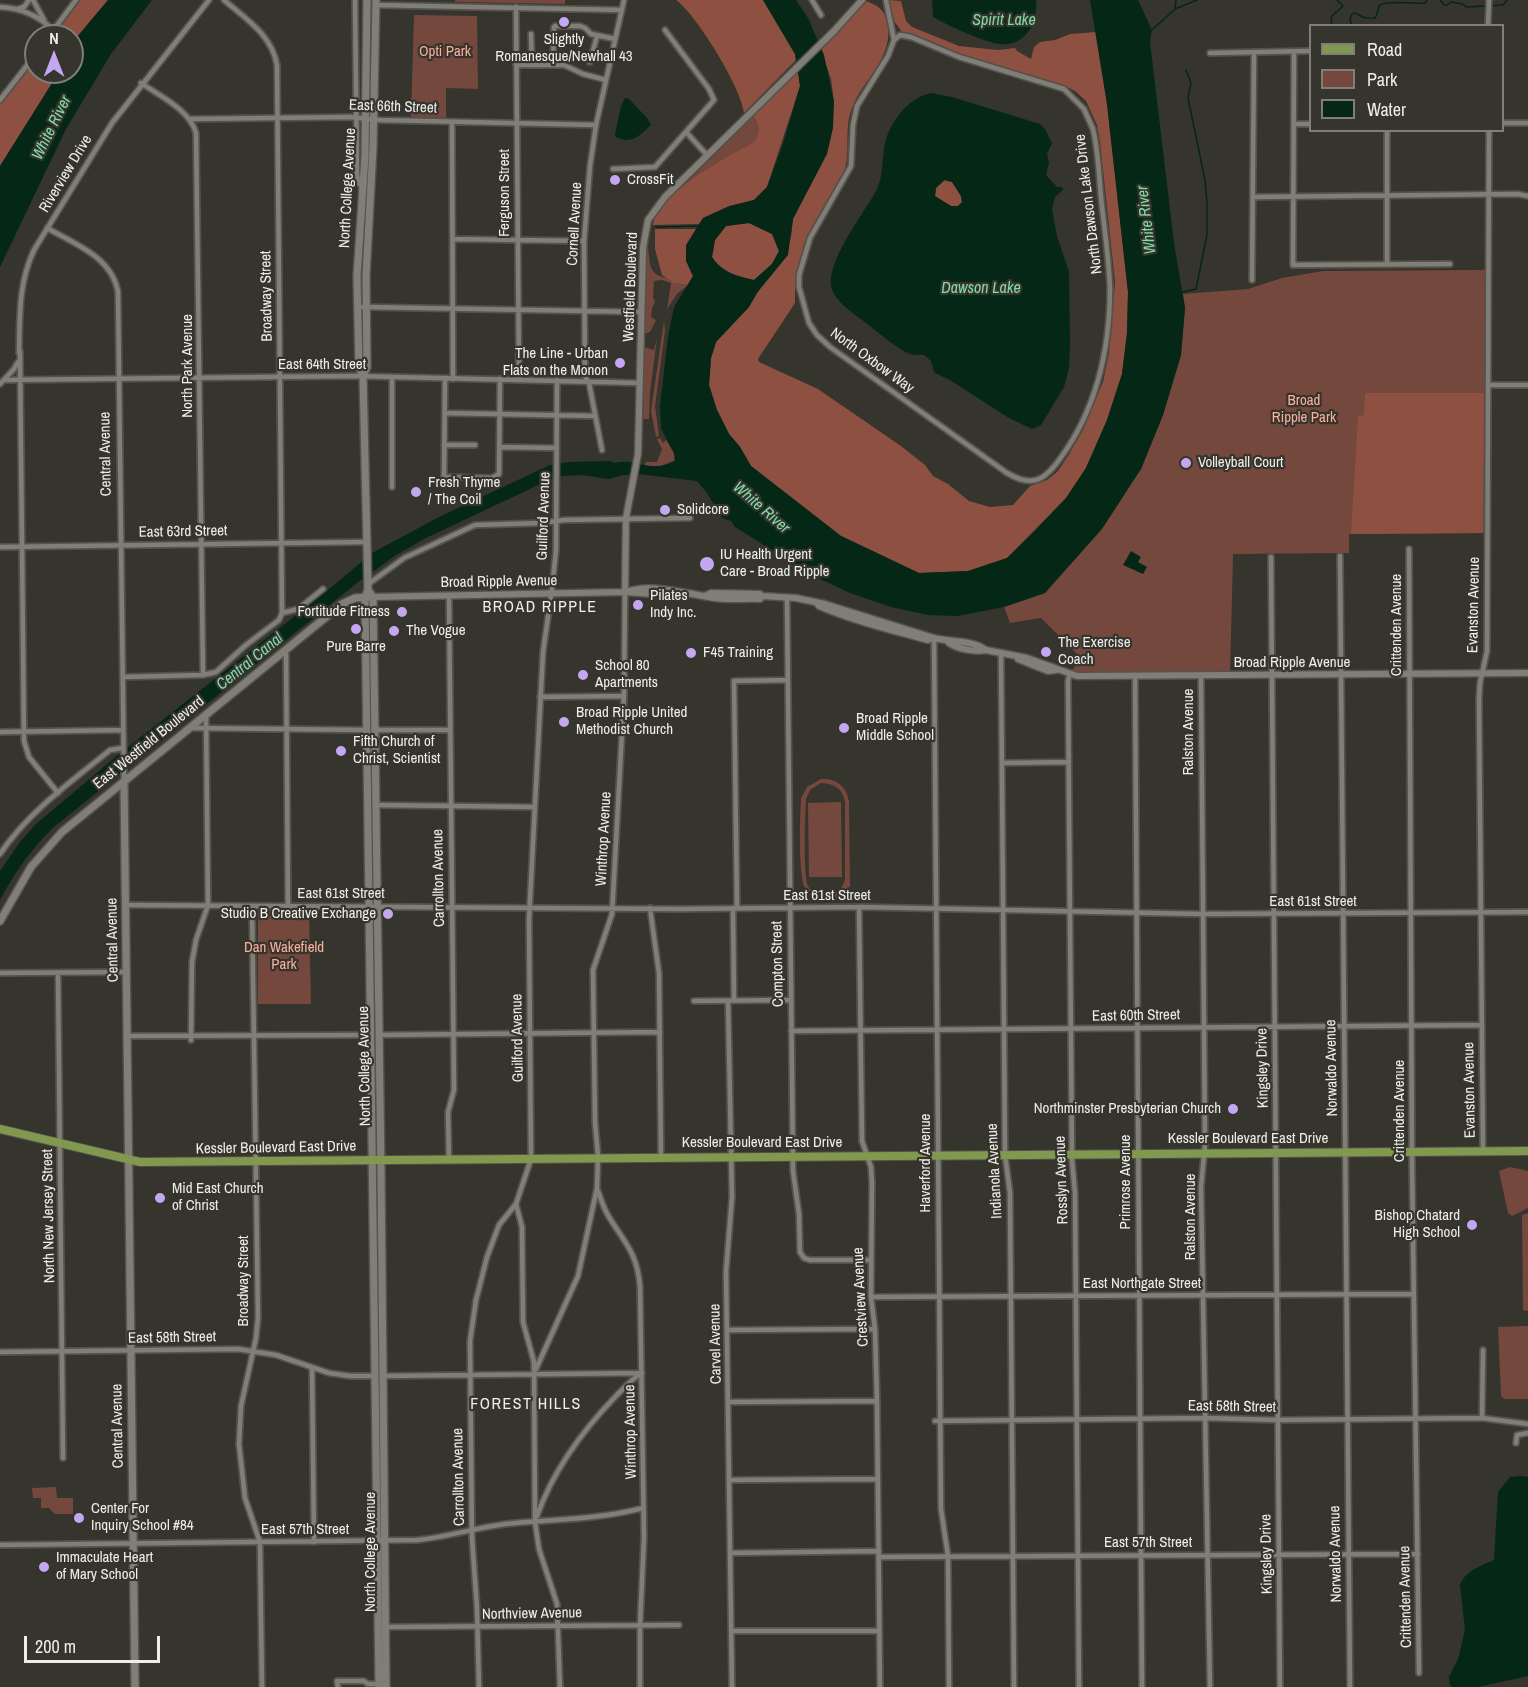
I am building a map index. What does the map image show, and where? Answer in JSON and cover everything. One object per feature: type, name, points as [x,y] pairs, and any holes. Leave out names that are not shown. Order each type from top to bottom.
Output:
[{"type":"main road","name":"North College Avenue","points":[[362,307],[358,267],[370,119],[367,2]]},
{"type":"main road","name":"North College Avenue","points":[[374,1035],[377,906],[376,806],[365,542],[363,376],[359,367],[366,256],[376,2]]},
{"type":"main road","name":"East Westfield Boulevard","points":[[0,921],[22,881],[44,850],[62,832],[124,777],[342,604],[368,590]]},
{"type":"main road","name":"North College Avenue","points":[[373,730],[368,906],[374,1035],[382,1686]]},
{"type":"main road","name":"Central Avenue","points":[[124,777],[135,1687]]},
{"type":"main road","name":"Kessler Boulevard East Drive","points":[[0,1129],[140,1162],[1528,1150]]},
{"type":"main road","name":"North College Avenue","points":[[380,1541],[385,1628],[382,1686]]},
{"type":"street","points":[[18,9],[31,0],[46,23]]},
{"type":"street","points":[[58,24],[76,0]]},
{"type":"street","name":"Riverview Drive","points":[[2,382],[16,366],[20,351],[20,299],[29,260],[87,160],[141,83],[208,0]]},
{"type":"street","name":"Broadway Street","points":[[224,0],[261,31],[273,49],[277,69],[282,613]]},
{"type":"street","points":[[355,0],[357,164],[358,182],[363,188]]},
{"type":"street","name":"Cornell Avenue","points":[[602,450],[588,381],[585,376],[584,241],[590,165],[596,125],[624,0]]},
{"type":"street","points":[[812,0],[821,15]]},
{"type":"street","name":"Westfield Boulevard","points":[[626,518],[637,461],[644,241],[648,218],[658,203],[834,31],[862,0]]},
{"type":"street","points":[[1488,0],[1488,24]]},
{"type":"street","points":[[367,2],[622,10]]},
{"type":"street","points":[[885,2],[897,37]]},
{"type":"street","points":[[0,7],[18,9],[46,23]]},
{"type":"street","name":"Ferguson Street","points":[[516,7],[519,380]]},
{"type":"street","points":[[553,65],[554,27],[580,26],[591,34],[615,39]]},
{"type":"street","points":[[613,169],[655,168],[714,100],[709,89],[665,30]]},
{"type":"street","points":[[531,34],[532,65]]},
{"type":"street","points":[[590,62],[597,36]]},
{"type":"street","name":"North Dawson Lake Drive","points":[[897,37],[911,37],[959,57],[1064,89],[1084,109],[1093,129],[1109,278],[1106,342],[1098,383],[1086,413],[1068,448],[1053,470],[1036,480]]},
{"type":"street","name":"North Oxbow Way","points":[[897,37],[856,110],[853,125],[852,162],[849,171],[808,242],[798,279],[806,315],[814,332],[830,347],[1006,473],[1025,481],[1036,480]]},
{"type":"street","points":[[1294,51],[1293,265],[1450,264]]},
{"type":"street","points":[[1210,53],[1309,51]]},
{"type":"street","points":[[1252,280],[1254,52]]},
{"type":"street","points":[[516,65],[570,66],[583,74],[606,80]]},
{"type":"street","points":[[0,100],[24,69]]},
{"type":"street","points":[[141,83],[190,119]]},
{"type":"street","name":"East 66th Street","points":[[190,119],[357,117],[452,122],[596,125]]},
{"type":"street","name":"North Park Avenue","points":[[190,119],[196,136],[203,675]]},
{"type":"street","points":[[452,122],[453,379]]},
{"type":"street","points":[[1504,123],[1528,123]]},
{"type":"street","points":[[1294,124],[1309,124]]},
{"type":"street","points":[[686,132],[707,155]]},
{"type":"street","points":[[1387,132],[1387,264]]},
{"type":"street","name":"Evanston Avenue","points":[[1483,1151],[1479,699],[1487,651],[1489,132]]},
{"type":"street","points":[[1253,197],[1528,196]]},
{"type":"street","name":"Central Avenue","points":[[47,228],[96,256],[105,264],[114,278],[118,297],[124,777]]},
{"type":"street","points":[[453,239],[584,241]]},
{"type":"street","points":[[362,307],[641,312]]},
{"type":"street","points":[[20,351],[18,380],[24,745],[29,757],[58,794]]},
{"type":"street","name":"East 64th Street","points":[[2,382],[363,376],[640,383]]},
{"type":"street","points":[[392,377],[392,487]]},
{"type":"street","points":[[445,378],[444,479],[498,477],[500,472],[500,379]]},
{"type":"street","name":"Guilford Avenue","points":[[516,1204],[531,1159],[530,908],[543,652],[551,593],[556,521],[557,380]]},
{"type":"street","points":[[1488,385],[1528,385]]},
{"type":"street","points":[[445,412],[595,416]]},
{"type":"street","points":[[444,445],[476,445]]},
{"type":"street","points":[[500,447],[557,448]]},
{"type":"street","name":"East Westfield Boulevard","points":[[368,590],[404,558],[475,525],[626,518],[652,520],[690,518]]},
{"type":"street","name":"Winthrop Avenue","points":[[626,518],[624,696],[612,914],[593,970],[597,1188],[609,1218],[631,1249],[641,1290],[643,1567],[640,1687]]},
{"type":"street","name":"East 63rd Street","points":[[0,547],[365,542]]},
{"type":"street","name":"Crittenden Avenue","points":[[1409,549],[1413,1294],[1419,1673]]},
{"type":"street","name":"Norwaldo Avenue","points":[[1340,556],[1350,1687]]},
{"type":"street","name":"Kingsley Drive","points":[[1271,557],[1280,1687]]},
{"type":"street","points":[[123,677],[203,675],[216,672],[279,620],[282,613],[298,609],[322,589]]},
{"type":"street","name":"Broad Ripple Avenue","points":[[368,590],[449,595],[658,590],[705,596],[760,599],[762,596],[787,597],[817,603],[948,642],[981,647],[1001,654],[1029,659],[1057,670],[1082,676],[1528,673]]},
{"type":"street","name":"Carrollton Avenue","points":[[449,595],[454,1090],[448,1112],[449,1160]]},
{"type":"street","name":"Compton Street","points":[[787,597],[792,1156],[800,1225],[800,1250],[803,1257],[810,1260],[870,1260]]},
{"type":"street","name":"Haverford Avenue","points":[[934,638],[938,1421],[941,1509],[948,1556],[949,1687]]},
{"type":"street","points":[[286,650],[288,906]]},
{"type":"street","name":"Indianola Avenue","points":[[1001,654],[1005,1155],[1010,1191],[1014,1687]]},
{"type":"street","name":"Rosslyn Avenue","points":[[1070,673],[1068,681],[1072,1154],[1075,1189],[1079,1687]]},
{"type":"street","name":"Primrose Avenue","points":[[1135,676],[1142,1687]]},
{"type":"street","name":"Ralston Avenue","points":[[1201,676],[1204,1027],[1204,1153],[1201,1187],[1210,1687]]},
{"type":"street","name":"Carvel Avenue","points":[[732,1687],[726,1263],[732,1200],[731,1001],[735,908],[734,681],[788,680]]},
{"type":"street","points":[[540,697],[624,696]]},
{"type":"street","points":[[191,1038],[192,962],[196,940],[208,905],[206,714]]},
{"type":"street","points":[[188,728],[450,730]]},
{"type":"street","points":[[0,732],[123,730]]},
{"type":"street","points":[[0,854],[21,826],[58,794],[110,750],[123,749]]},
{"type":"street","points":[[1002,763],[1069,762]]},
{"type":"street","points":[[376,806],[535,807]]},
{"type":"street","name":"East 61st Street","points":[[126,905],[451,908],[859,907],[1203,914],[1528,912]]},
{"type":"street","name":"Broadway Street","points":[[252,906],[258,1317],[241,1411],[239,1455],[246,1501],[260,1542],[262,1687]]},
{"type":"street","name":"Crestview Avenue","points":[[859,907],[862,1142],[871,1167],[872,1183],[870,1260],[877,1401],[880,1687]]},
{"type":"street","points":[[650,908],[659,969],[661,1157]]},
{"type":"street","points":[[0,973],[127,972]]},
{"type":"street","name":"North New Jersey Street","points":[[58,973],[63,1458]]},
{"type":"street","points":[[694,1001],[790,1000]]},
{"type":"street","name":"East 60th Street","points":[[791,1031],[1482,1025]]},
{"type":"street","points":[[128,1036],[191,1038],[660,1032]]},
{"type":"street","points":[[534,1374],[578,1276],[597,1188]]},
{"type":"street","points":[[516,1204],[522,1227],[523,1322],[533,1355],[535,1522],[538,1550],[556,1598],[560,1687]]},
{"type":"street","name":"Carrollton Avenue","points":[[478,1687],[478,1627],[472,1531],[470,1375],[472,1328],[481,1278],[499,1225],[516,1204]]},
{"type":"street","name":"East Northgate Street","points":[[871,1297],[1413,1294]]},
{"type":"street","points":[[728,1330],[875,1329]]},
{"type":"street","name":"East 58th Street","points":[[0,1352],[222,1348],[253,1350],[348,1376],[642,1373]]},
{"type":"street","points":[[1482,1418],[1483,1350]]},
{"type":"street","points":[[312,1368],[314,1542]]},
{"type":"street","points":[[535,1522],[548,1490],[582,1437],[610,1403],[642,1373]]},
{"type":"street","points":[[729,1402],[877,1401]]},
{"type":"street","name":"East 58th Street","points":[[938,1421],[1140,1418],[1278,1420],[1482,1418],[1528,1424]]},
{"type":"street","points":[[1516,1443],[1518,1434],[1528,1434]]},
{"type":"street","points":[[729,1480],[878,1479]]},
{"type":"street","name":"East 57th Street","points":[[0,1545],[380,1541],[439,1537],[504,1524],[589,1518],[643,1508]]},
{"type":"street","name":"East 57th Street","points":[[730,1553],[948,1556],[1418,1554]]},
{"type":"street","name":"Northview Avenue","points":[[385,1628],[679,1625]]},
{"type":"street","points":[[731,1631],[879,1631]]},
{"type":"street","points":[[338,1687],[337,1681],[364,1681],[368,1684],[382,1686]]},
{"type":"green space","points":[[455,0],[565,0],[565,4],[455,2]]},
{"type":"green space","name":"Opti Park","points":[[414,15],[477,16],[478,89],[446,88],[446,118],[411,117]]},
{"type":"green space","points":[[753,116],[758,129],[754,142],[693,179],[664,203],[654,215],[648,234],[651,268],[655,273],[673,283],[688,285],[677,294],[667,309],[671,283],[662,280],[654,281],[655,302],[651,317],[656,320],[650,332],[644,334],[644,251],[650,222],[657,209],[667,198],[685,184]]},
{"type":"green space","name":"Broad Ripple Park","points":[[1488,270],[1488,533],[1349,534],[1349,553],[1233,554],[1230,675],[1070,675],[1080,657],[1041,618],[1010,623],[1004,607],[1045,593],[1141,469],[1163,415],[1181,355],[1185,308],[1183,294],[1248,289],[1282,278],[1323,271]]},
{"type":"green space","points":[[664,321],[665,331],[655,406],[659,436],[656,437],[651,411]]},
{"type":"green space","points":[[657,338],[649,419],[643,419],[644,347],[654,350]]},
{"type":"green space","points":[[660,438],[663,443],[666,440],[674,453],[675,460],[658,467],[644,466],[646,462],[657,462],[662,449],[657,439]]},
{"type":"green space","points":[[821,779],[831,780],[840,784],[848,796],[850,887],[831,900],[818,900],[813,897],[806,891],[803,881],[800,859],[801,798],[807,787]],"holes":[[[821,783],[840,790],[845,802],[845,880],[837,893],[825,896],[814,893],[808,886],[805,870],[805,844],[806,799],[810,790]]]},
{"type":"green space","points":[[841,802],[842,877],[809,877],[808,803]]},
{"type":"green space","name":"Dan Wakefield Park","points":[[258,910],[309,910],[311,1004],[258,1004]]},
{"type":"green space","points":[[1510,1167],[1528,1171],[1528,1208],[1512,1216],[1508,1213],[1499,1171]]},
{"type":"green space","points":[[1528,1213],[1528,1311],[1523,1310],[1522,1215]]},
{"type":"green space","points":[[1528,1326],[1528,1399],[1504,1399],[1501,1396],[1498,1327]]},
{"type":"green space","points":[[56,1487],[57,1498],[73,1498],[73,1514],[55,1514],[49,1508],[41,1508],[41,1498],[33,1498],[32,1488]]},
{"type":"shaded area","points":[[79,0],[108,0],[84,29],[84,24],[61,24]]},
{"type":"shaded area","points":[[676,0],[763,0],[795,54],[796,60],[744,113],[735,87],[717,53],[695,20]]},
{"type":"shaded area","points":[[889,0],[901,1],[906,21],[912,27],[959,46],[998,50],[1015,48],[1031,59],[1034,47],[1040,42],[1055,40],[1070,34],[1096,32],[1107,104],[1128,292],[1127,333],[1122,374],[1107,420],[1086,468],[1066,498],[1007,558],[968,571],[919,573],[841,536],[751,466],[729,434],[717,410],[709,385],[711,358],[716,342],[749,307],[791,237],[793,219],[804,196],[834,102],[831,79],[820,48],[866,1],[879,7],[886,17],[888,39],[885,51],[860,92],[850,114],[845,169],[806,239],[795,279],[795,303],[758,359],[759,362],[818,389],[901,446],[925,465],[933,476],[948,484],[969,501],[990,507],[1013,505],[1030,486],[1047,480],[1057,472],[1083,430],[1103,382],[1109,353],[1115,282],[1097,125],[1086,101],[1075,91],[1063,85],[966,56],[902,32],[894,21]]},
{"type":"shaded area","points":[[798,70],[800,86],[767,187],[754,200],[729,206],[703,218],[699,224],[653,225],[667,201],[680,189],[711,166],[754,142],[758,129],[753,116]]},
{"type":"shaded area","points":[[24,74],[24,84],[51,84],[0,166],[0,104]]},
{"type":"shaded area","points":[[945,180],[952,182],[961,196],[962,202],[958,206],[951,206],[935,197],[936,188]]},
{"type":"shaded area","points":[[749,223],[772,234],[779,251],[772,264],[754,280],[725,270],[712,257],[715,240],[726,226]]},
{"type":"shaded area","points":[[655,229],[696,229],[686,252],[693,276],[688,285],[673,283],[662,275],[655,249]]},
{"type":"shaded area","points":[[1365,393],[1484,393],[1483,533],[1351,534],[1358,416],[1364,415]]},
{"type":"water","name":"White River","points":[[108,0],[152,0],[111,54],[66,129],[0,267],[0,166],[51,84],[84,84],[84,29]]},
{"type":"water","points":[[763,0],[796,0],[808,18],[824,55],[834,102],[833,128],[827,154],[793,219],[788,255],[756,294],[749,307],[716,342],[711,358],[709,385],[717,410],[729,434],[751,466],[841,536],[919,573],[968,571],[1007,558],[1066,498],[1086,468],[1107,420],[1122,374],[1127,333],[1128,292],[1107,104],[1090,0],[1138,0],[1152,30],[1150,42],[1174,243],[1185,308],[1181,355],[1163,415],[1141,469],[1102,529],[1045,593],[1004,607],[957,616],[928,615],[891,607],[850,593],[812,575],[735,527],[731,521],[722,518],[697,481],[638,474],[609,479],[582,475],[553,478],[426,538],[396,555],[357,583],[54,827],[24,861],[0,900],[0,871],[36,824],[118,755],[372,553],[439,517],[550,465],[611,461],[658,466],[675,461],[674,453],[661,429],[660,406],[674,307],[693,276],[686,261],[686,245],[703,218],[730,206],[754,200],[767,187],[783,144],[800,86],[795,54]],"holes":[[[749,223],[772,234],[779,251],[772,264],[754,280],[725,270],[712,257],[715,240],[726,226]]]},
{"type":"water","name":"Spirit Lake","points":[[932,0],[1036,0],[1035,17],[1028,32],[1016,42],[992,43],[933,17]]},
{"type":"water","name":"Dawson Lake","points":[[931,93],[952,97],[1040,124],[1052,143],[1047,154],[1049,163],[1046,175],[1063,190],[1055,197],[1052,209],[1057,236],[1069,272],[1069,368],[1064,387],[1041,425],[1032,429],[1009,418],[934,372],[931,361],[924,355],[913,355],[895,345],[848,309],[833,292],[831,281],[838,254],[879,184],[889,131],[906,107]],"holes":[[[944,180],[952,182],[961,196],[962,202],[958,206],[951,206],[935,196],[936,188]]]},
{"type":"water","points":[[625,98],[629,99],[651,125],[635,138],[627,140],[616,137],[615,134]]},
{"type":"water","points":[[1131,551],[1141,557],[1138,562],[1147,567],[1143,574],[1123,565]]},
{"type":"water","points":[[1510,1477],[1528,1477],[1528,1676],[1478,1687],[1450,1686],[1449,1677],[1458,1659],[1465,1630],[1460,1585],[1469,1573],[1494,1560],[1498,1492]]},
{"type":"waterway","points":[[1175,8],[1176,0]]},
{"type":"waterway","points":[[1152,30],[1175,9],[1197,0]]},
{"type":"waterway","points":[[1332,24],[1331,17],[1343,6],[1337,0]]},
{"type":"waterway","points":[[1351,24],[1352,14],[1375,18],[1380,5],[1383,4],[1425,3],[1427,0]]},
{"type":"waterway","points":[[1440,0],[1444,5],[1451,2],[1467,7],[1503,5],[1507,0]]},
{"type":"waterway","points":[[1183,292],[1196,289],[1207,235],[1205,180],[1188,98],[1191,83],[1186,70]]},
{"type":"waterway","points":[[656,227],[697,226]]},
{"type":"place","name":"Slightly Romanesque/Newhall 43","points":[[564,22]]},
{"type":"place","name":"CrossFit","points":[[615,180]]},
{"type":"place","name":"The Line - Urban Flats on the Monon","points":[[620,363]]},
{"type":"place","name":"Volleyball Court","points":[[1186,463]]},
{"type":"place","name":"Fresh Thyme / The Coil","points":[[416,492]]},
{"type":"place","name":"Solidcore","points":[[665,510]]},
{"type":"place","name":"IU Health Urgent Care - Broad Ripple","points":[[707,564]]},
{"type":"place","name":"Pilates Indy Inc.","points":[[638,605]]},
{"type":"place","name":"Fortitude Fitness","points":[[402,612]]},
{"type":"place","name":"Pure Barre","points":[[356,629]]},
{"type":"place","name":"The Vogue","points":[[394,631]]},
{"type":"place","name":"The Exercise Coach","points":[[1046,652]]},
{"type":"place","name":"F45 Training","points":[[691,653]]},
{"type":"place","name":"School 80 Apartments","points":[[583,675]]},
{"type":"place","name":"Broad Ripple United Methodist Church","points":[[564,722]]},
{"type":"place","name":"Broad Ripple Middle School","points":[[844,728]]},
{"type":"place","name":"Fifth Church of Christ, Scientist","points":[[341,751]]},
{"type":"place","name":"Studio B Creative Exchange","points":[[388,914]]},
{"type":"place","name":"Northminster Presbyterian Church","points":[[1233,1109]]},
{"type":"place","name":"Mid East Church of Christ","points":[[160,1198]]},
{"type":"place","name":"Bishop Chatard High School","points":[[1472,1225]]},
{"type":"place","name":"Center For Inquiry School #84","points":[[79,1518]]},
{"type":"place","name":"Immaculate Heart of Mary School","points":[[44,1567]]},
{"type":"district","name":"BROAD RIPPLE","points":[[540,608]]},
{"type":"district","name":"FOREST HILLS","points":[[526,1405]]},
{"type":"water label","name":"Central Canal","points":[[250,662]]}]
